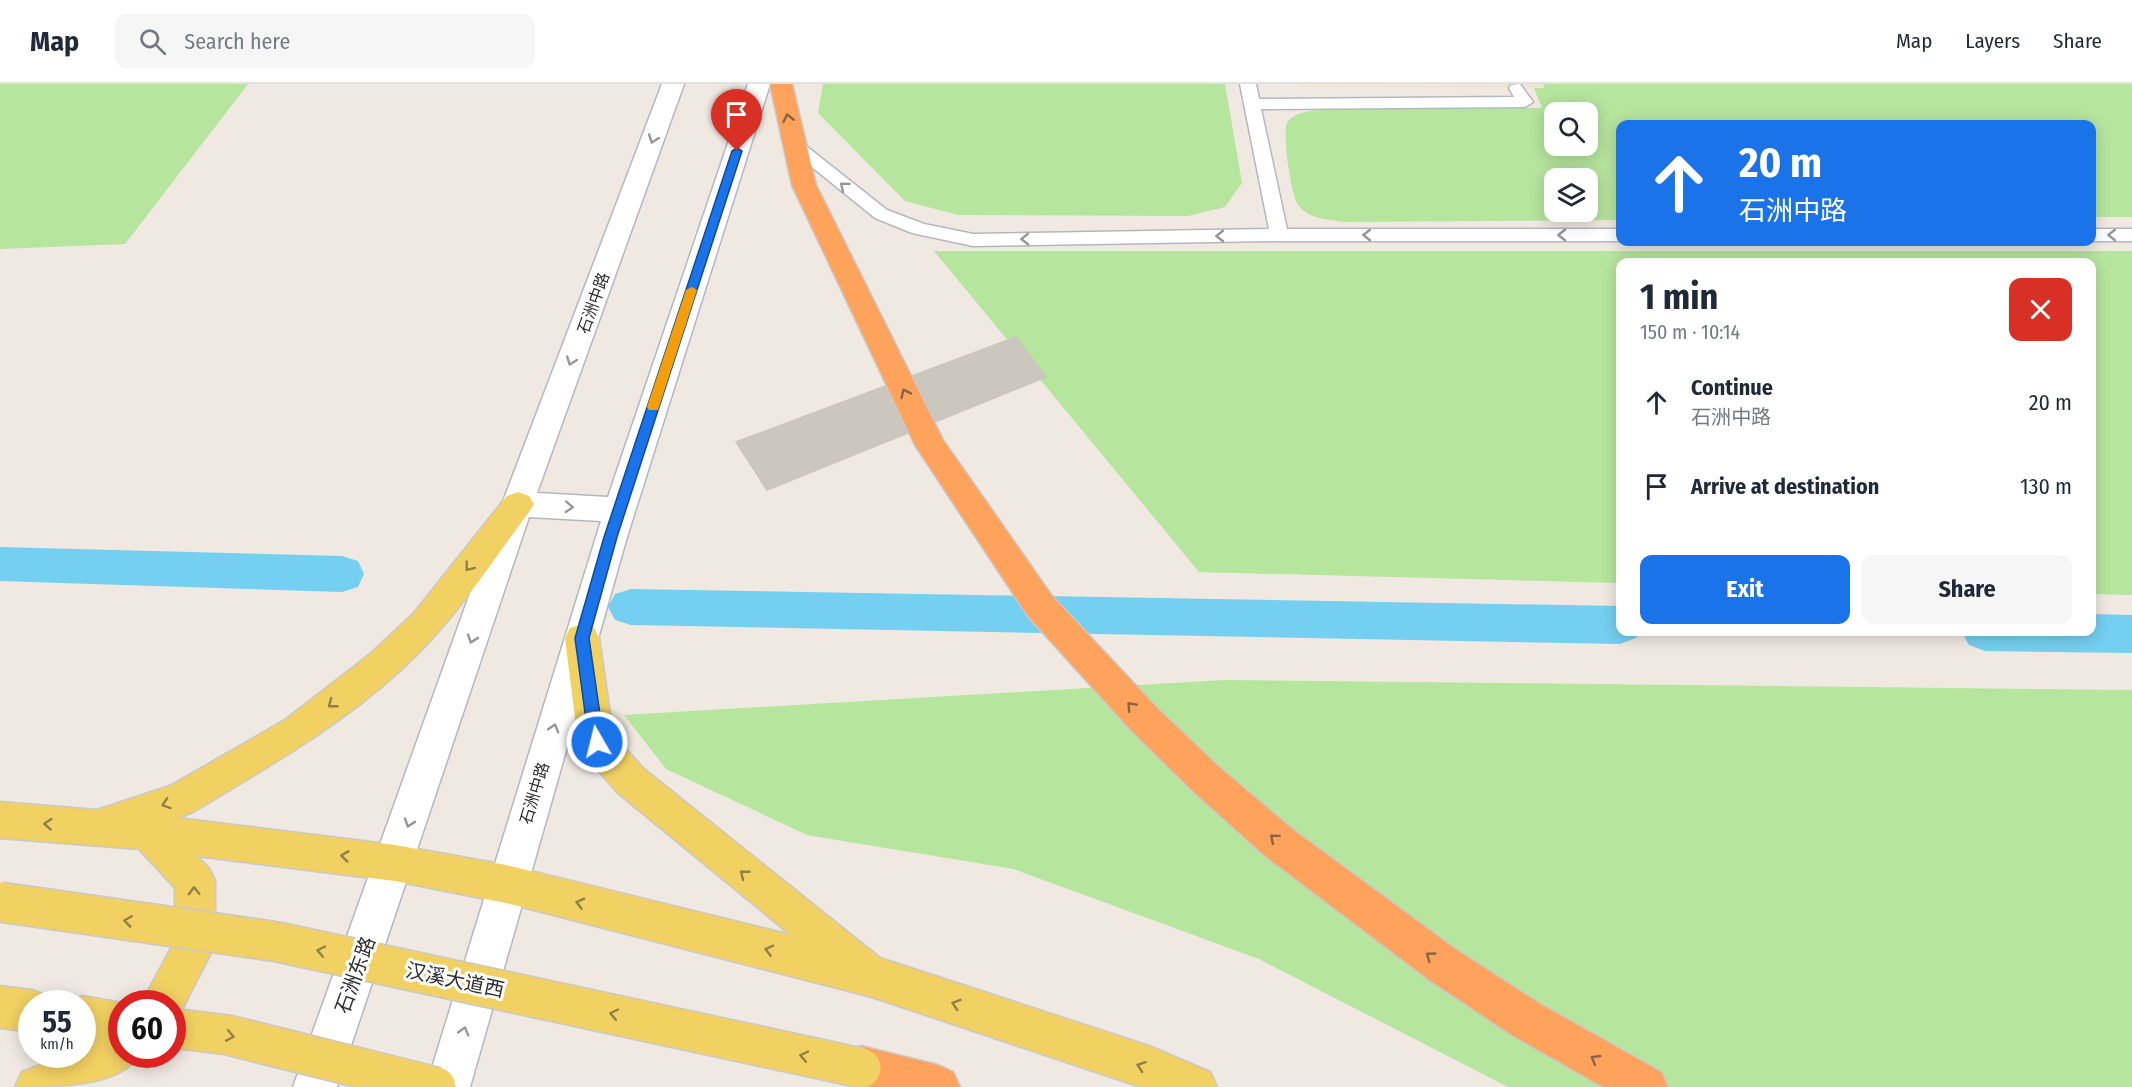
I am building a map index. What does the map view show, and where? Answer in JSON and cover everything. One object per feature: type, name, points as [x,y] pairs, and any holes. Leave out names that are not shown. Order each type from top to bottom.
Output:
[{"type":"highway","points":[[781,84],[804,185],[930,446],[1040,606],[1144,719],[1206,779],[1287,849],[1443,965],[1527,1020],[1647,1087]]},
{"type":"highway","points":[[861,1068],[938,1087]]},
{"type":"main road","name":"石洲中路","points":[[396,862],[518,504],[674,84]]},
{"type":"main road","name":"石洲中路","points":[[506,884],[620,510],[759,84]]},
{"type":"main road","points":[[96,827],[180,800],[298,731],[381,666],[426,623],[518,504],[620,510]]},
{"type":"main road","points":[[582,638],[597,742],[631,781],[872,976]]},
{"type":"main road","points":[[0,820],[148,832],[396,862],[506,884],[872,976],[1149,1068],[1196,1087]]},
{"type":"main road","points":[[148,832],[195,881],[195,945],[170,990]]},
{"type":"main road","name":"石洲东路","points":[[315,1087],[396,862]]},
{"type":"main road","points":[[448,1087],[506,884]]},
{"type":"main road","name":"汉溪大道西","points":[[0,902],[278,942],[861,1068],[904,1087]]},
{"type":"main road","points":[[0,1007],[18,1009]]},
{"type":"main road","points":[[186,1030],[228,1035],[436,1087]]},
{"type":"main road","points":[[37,1087],[104,1064],[108,1060]]},
{"type":"lane","points":[[1248,84],[1279,235]]},
{"type":"lane","points":[[1253,104],[1525,102],[1517,88]]},
{"type":"lane","points":[[795,146],[882,214],[919,229],[973,240],[1279,235],[1616,235]]},
{"type":"lane","points":[[2096,236],[2132,236]]},
{"type":"shaded area","points":[[1294,84],[1543,84],[1544,88],[1301,87]]},
{"type":"green space","points":[[0,84],[248,84],[125,244],[0,249]]},
{"type":"green space","points":[[823,84],[1225,84],[1242,183],[1225,207],[1188,216],[958,215],[905,201],[818,113]]},
{"type":"green space","points":[[1543,84],[2132,84],[2132,217],[2096,217],[2096,120],[1616,120],[1616,220],[1598,220],[1598,168],[1544,168],[1544,221],[1343,222],[1311,215],[1297,203],[1286,148],[1286,126],[1292,117],[1297,115],[1328,109],[1542,108],[1534,88],[1544,88]]},
{"type":"green space","points":[[934,251],[2132,251],[2132,595],[2096,594],[2096,258],[1616,258],[1616,583],[1199,572]]},
{"type":"green space","points":[[1224,680],[2132,690],[2132,1087],[1508,1087],[1259,959],[1013,869],[807,835],[666,769],[624,715]]},
{"type":"building","points":[[1016,337],[1046,377],[767,490],[736,442]]},
{"type":"waterway","points":[[0,564],[342,574]]},
{"type":"waterway","points":[[631,607],[1616,625]]},
{"type":"waterway","points":[[2096,634],[2132,634]]},
{"type":"slow traffic","points":[[653,407],[692,290]]},
{"type":"route","points":[[597,742],[582,638],[611,537],[737,151]]}]
